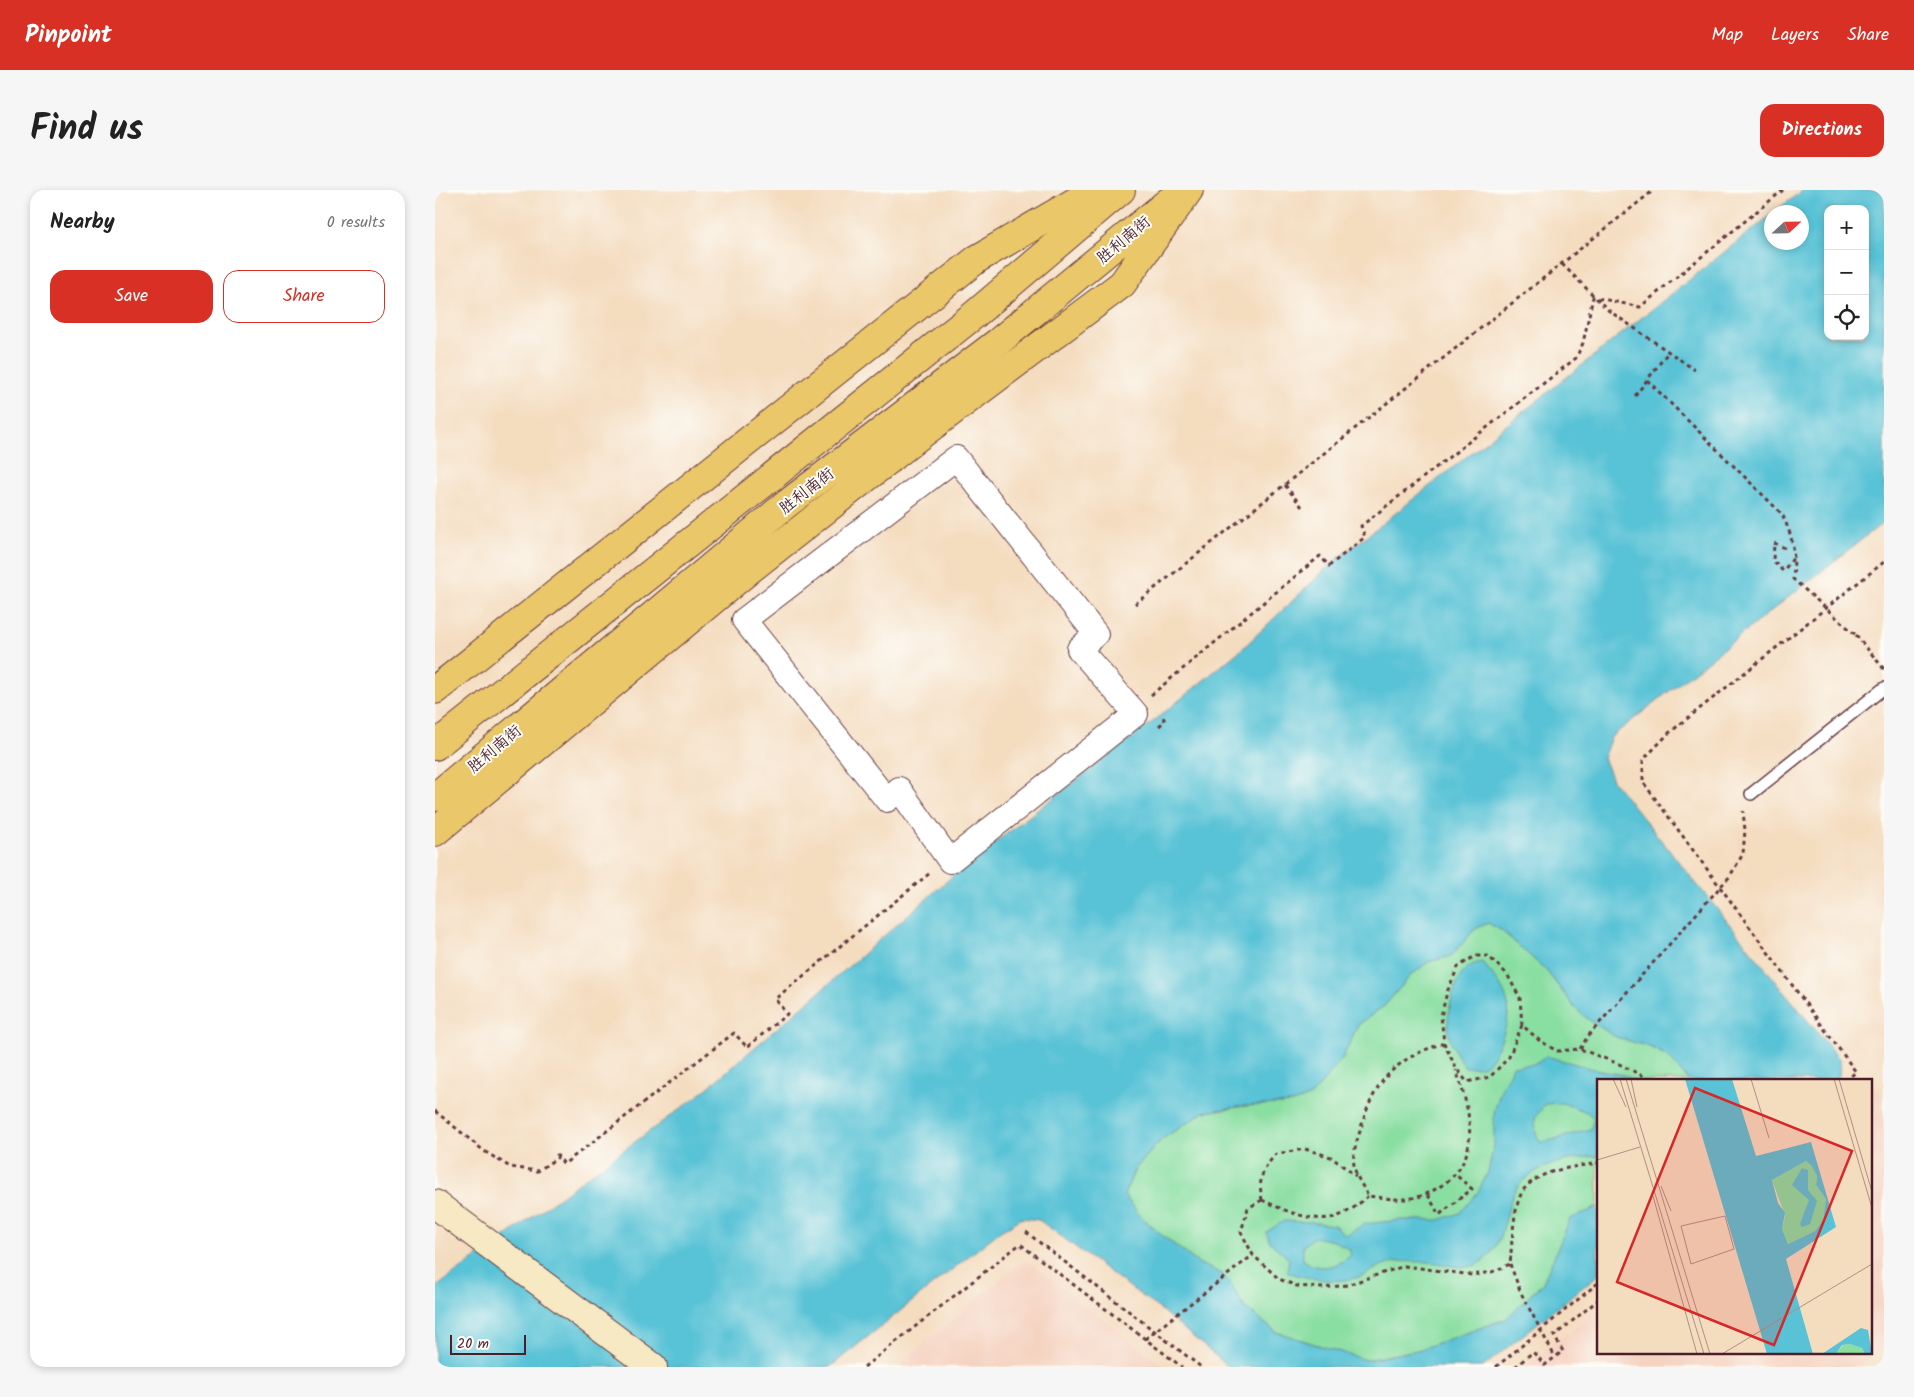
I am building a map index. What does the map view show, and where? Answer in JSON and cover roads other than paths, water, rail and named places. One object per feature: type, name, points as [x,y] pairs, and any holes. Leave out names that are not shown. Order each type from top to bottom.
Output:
[{"type":"highway","points":[[435,690],[977,259],[1095,190]]},
{"type":"highway","name":"胜利南街","points":[[435,746],[975,315],[1121,190]]},
{"type":"highway","name":"胜利南街","points":[[435,797],[784,506],[998,342],[1182,190]]},
{"type":"highway","points":[[435,832],[748,570],[918,437],[1122,284],[1189,190]]},
{"type":"main road","points":[[435,1204],[653,1367]]},
{"type":"street","points":[[956,458],[1096,634],[1079,649],[1136,714],[949,861],[899,789],[887,800],[744,620],[956,458]]},
{"type":"lane","points":[[1751,794],[1884,688]]},
{"type":"water","points":[[1803,190],[1884,190],[1884,522],[1611,737],[1603,758],[1612,780],[1840,1060],[1839,1076],[1835,1079],[1687,1079],[1669,1057],[1650,1047],[1616,1037],[1589,1020],[1575,1008],[1546,970],[1501,930],[1488,923],[1475,929],[1451,956],[1428,962],[1410,976],[1385,1005],[1358,1025],[1342,1059],[1311,1096],[1293,1103],[1244,1106],[1204,1112],[1162,1139],[1135,1169],[1124,1195],[1141,1217],[1163,1236],[1198,1263],[1222,1274],[1229,1281],[1244,1307],[1276,1332],[1366,1360],[1418,1350],[1506,1319],[1543,1283],[1570,1219],[1597,1207],[1597,1276],[1483,1367],[1229,1367],[1161,1310],[1039,1220],[1022,1218],[999,1232],[830,1367],[435,1367],[435,1288],[699,1095],[963,867],[1155,720],[1243,648],[1329,566],[1764,221],[1764,250],[1809,250],[1809,205],[1783,205]]},
{"type":"water","points":[[1482,962],[1504,993],[1508,1005],[1507,1019],[1502,1038],[1489,1061],[1480,1067],[1465,1067],[1451,1041],[1448,1031],[1448,1015],[1460,977],[1470,966]]},
{"type":"water","points":[[1546,1056],[1601,1071],[1624,1075],[1633,1079],[1597,1079],[1597,1156],[1561,1162],[1527,1177],[1512,1196],[1499,1238],[1491,1253],[1483,1261],[1477,1265],[1464,1267],[1428,1262],[1397,1262],[1382,1265],[1359,1277],[1341,1280],[1313,1279],[1287,1272],[1289,1259],[1270,1242],[1266,1232],[1284,1221],[1334,1225],[1346,1235],[1364,1224],[1401,1220],[1439,1220],[1460,1213],[1478,1192],[1488,1172],[1494,1146],[1494,1113],[1501,1089],[1513,1066],[1534,1064]],"holes":[[[1562,1103],[1587,1112],[1594,1118],[1591,1129],[1540,1142],[1536,1133],[1535,1118],[1545,1104]],[[1314,1237],[1334,1241],[1349,1249],[1351,1255],[1340,1263],[1322,1267],[1309,1264],[1303,1260],[1303,1246]]]}]
